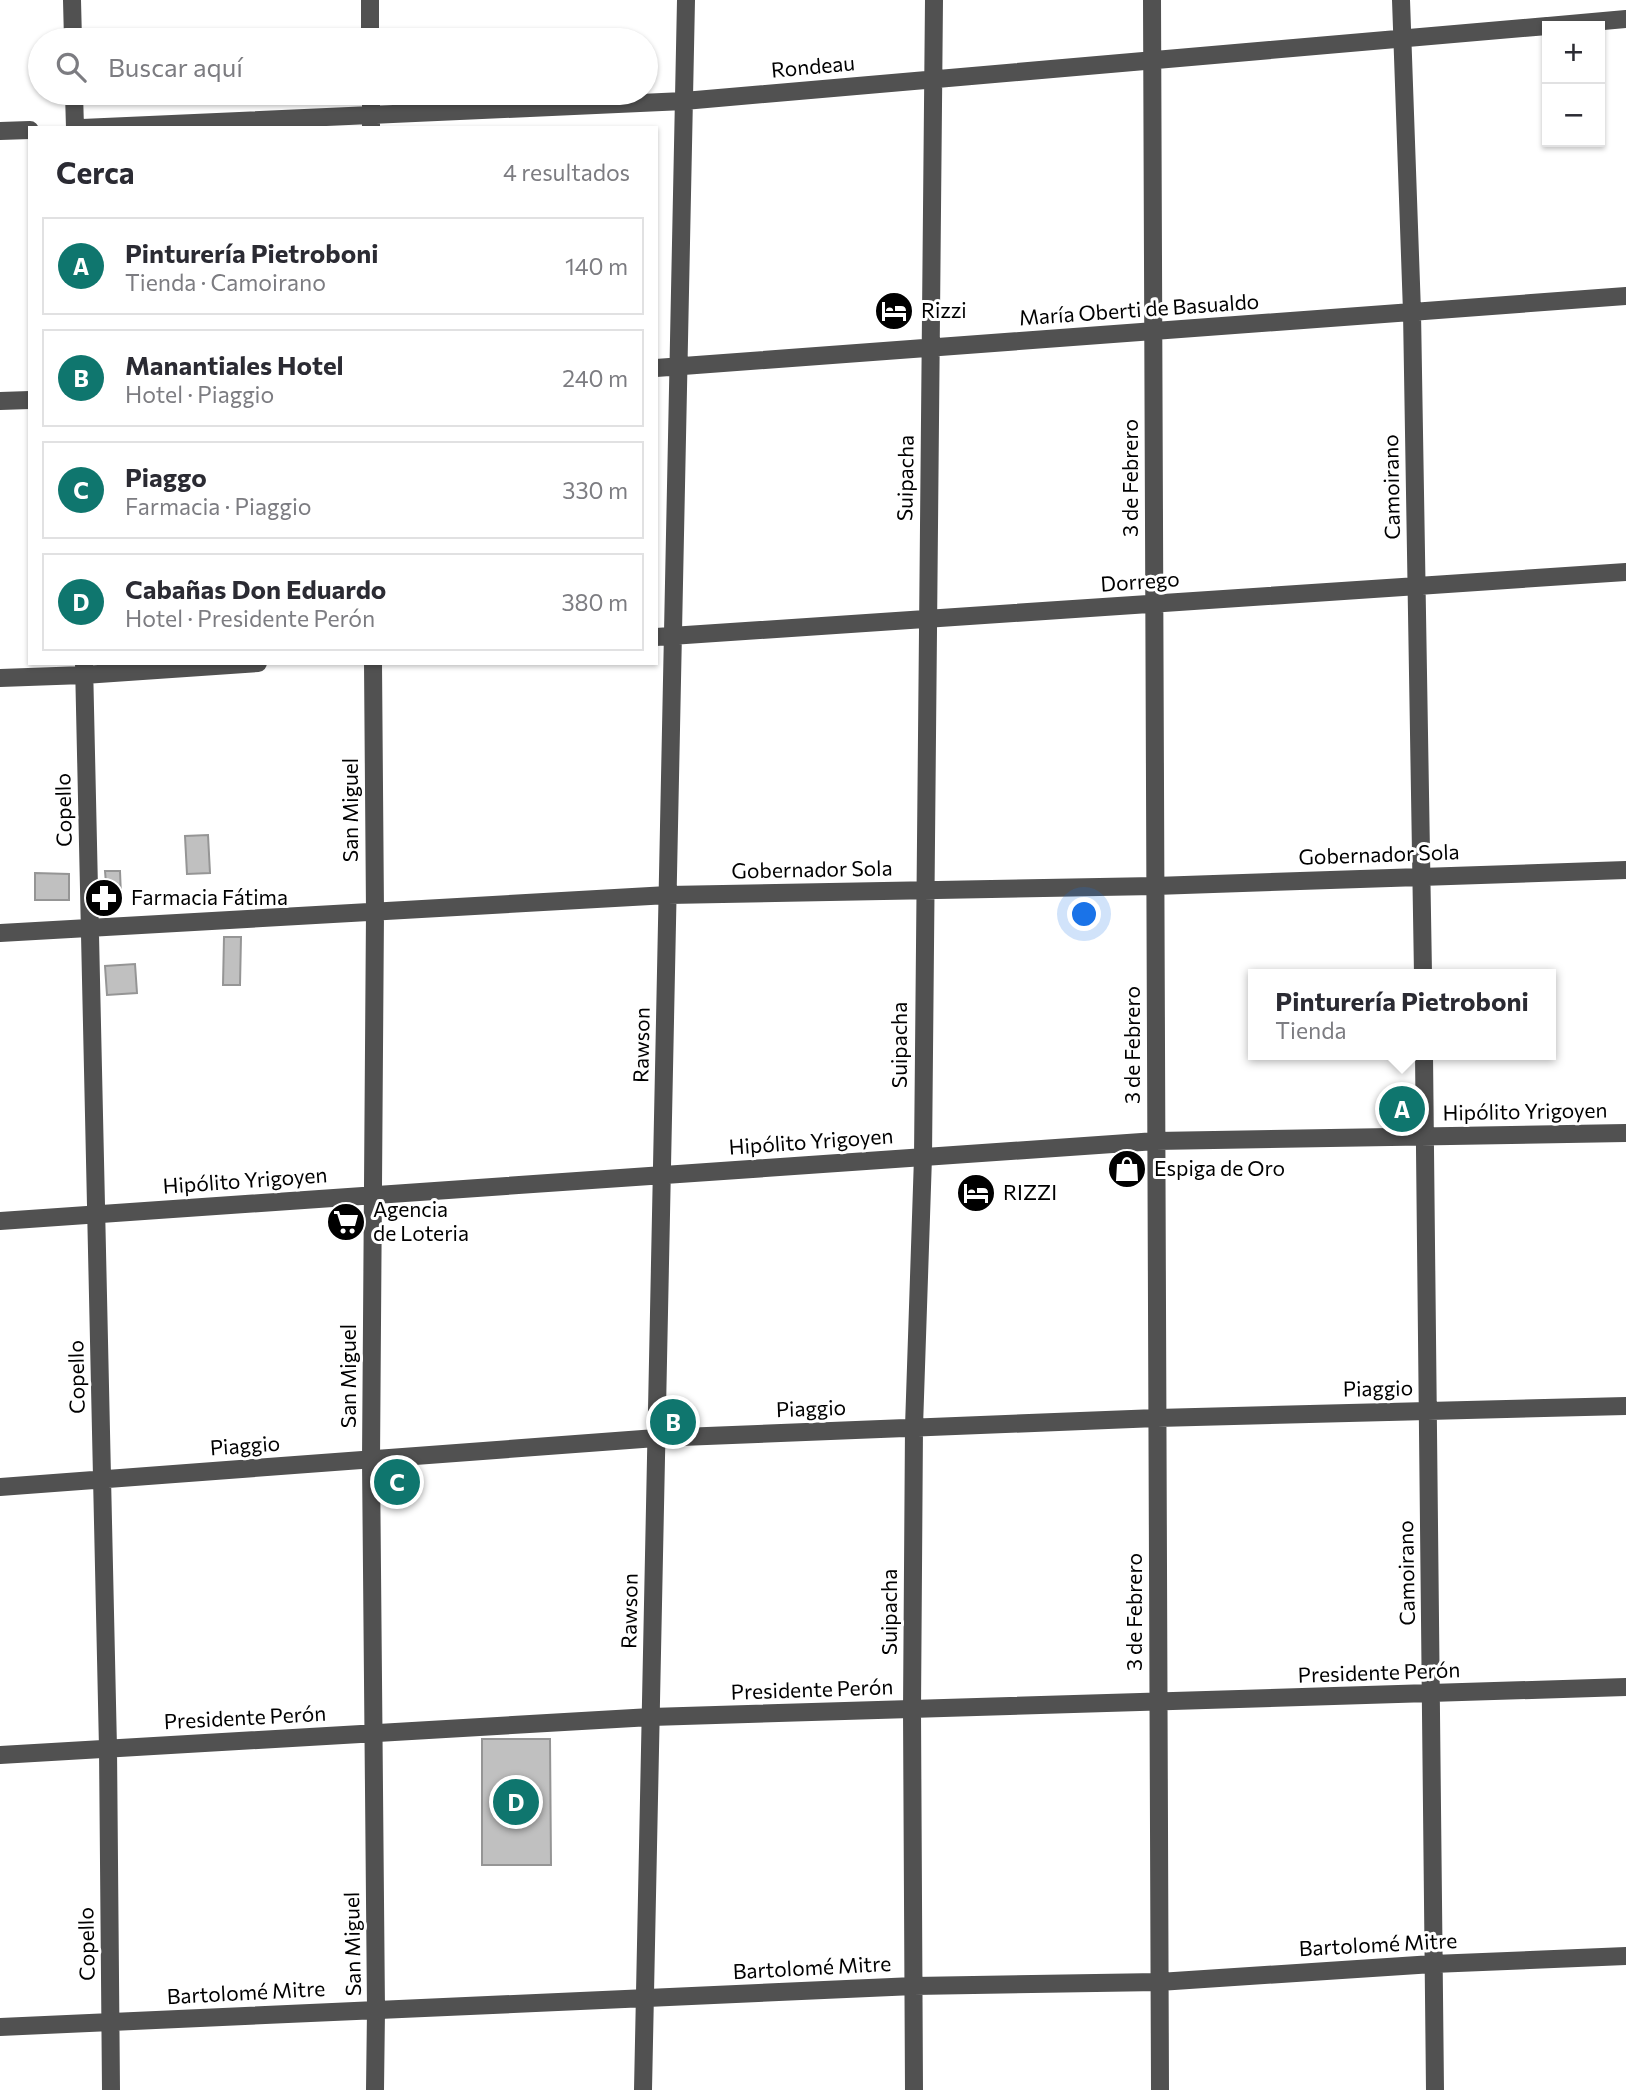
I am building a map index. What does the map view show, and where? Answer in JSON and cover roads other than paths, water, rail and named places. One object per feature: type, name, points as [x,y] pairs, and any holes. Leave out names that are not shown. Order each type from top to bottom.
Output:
[{"type":"street","points":[[72,0],[73,28]]},
{"type":"street","points":[[370,0],[370,28]]},
{"type":"street","name":"Rawson","points":[[643,2090],[668,895],[665,636],[679,367],[686,0]]},
{"type":"street","name":"Suipacha","points":[[915,2090],[912,1710],[914,1427],[923,1157],[933,0]]},
{"type":"street","name":"3 de Febrero","points":[[1152,0],[1160,2090]]},
{"type":"street","name":"Camoirano","points":[[1401,0],[1412,312],[1423,969]]},
{"type":"street","name":"Rondeau","points":[[1604,21],[1626,19]]},
{"type":"street","name":"Rondeau","points":[[658,104],[1542,27]]},
{"type":"street","points":[[74,105],[75,126]]},
{"type":"street","name":"Rondeau","points":[[165,126],[371,121],[635,105]]},
{"type":"street","points":[[0,131],[28,130]]},
{"type":"street","name":"María Oberti de Basualdo","points":[[658,368],[1626,296]]},
{"type":"street","points":[[0,401],[28,400]]},
{"type":"street","name":"Dorrego","points":[[665,636],[1626,572]]},
{"type":"street","points":[[0,678],[84,669],[200,665]]},
{"type":"street","name":"San Miguel","points":[[373,665],[375,912],[371,1460],[375,2090]]},
{"type":"street","name":"Copello","points":[[84,669],[108,1748],[111,2090]]},
{"type":"street","name":"Gobernador Sola","points":[[0,933],[668,895],[1155,886],[1626,870]]},
{"type":"street","name":"Camoirano","points":[[1424,1060],[1435,2090]]},
{"type":"street","name":"Hipólito Yrigoyen","points":[[0,1221],[1156,1141],[1626,1133]]},
{"type":"street","name":"Piaggio","points":[[0,1488],[656,1438],[1157,1418],[1626,1406]]},
{"type":"street","name":"Presidente Perón","points":[[0,1755],[651,1717],[1626,1687]]},
{"type":"street","name":"Bartolomé Mitre","points":[[0,2027],[914,1986],[1159,1982],[1433,1964],[1626,1956]]},
{"type":"place","name":"Rizzi","points":[[894,311]]},
{"type":"place","name":"Farmacia Fátima","points":[[104,898]]},
{"type":"place","name":"Pinturería Pietroboni","points":[[1402,1109]]},
{"type":"place","name":"Espiga de Oro","points":[[1127,1169]]},
{"type":"place","name":"RIZZI","points":[[976,1193]]},
{"type":"place","name":"Agencia de Loteria","points":[[346,1222]]},
{"type":"place","name":"Manantiales Hotel","points":[[673,1422]]},
{"type":"place","name":"Piaggo","points":[[397,1482]]},
{"type":"place","name":"Cabañas Don Eduardo","points":[[516,1802]]}]
